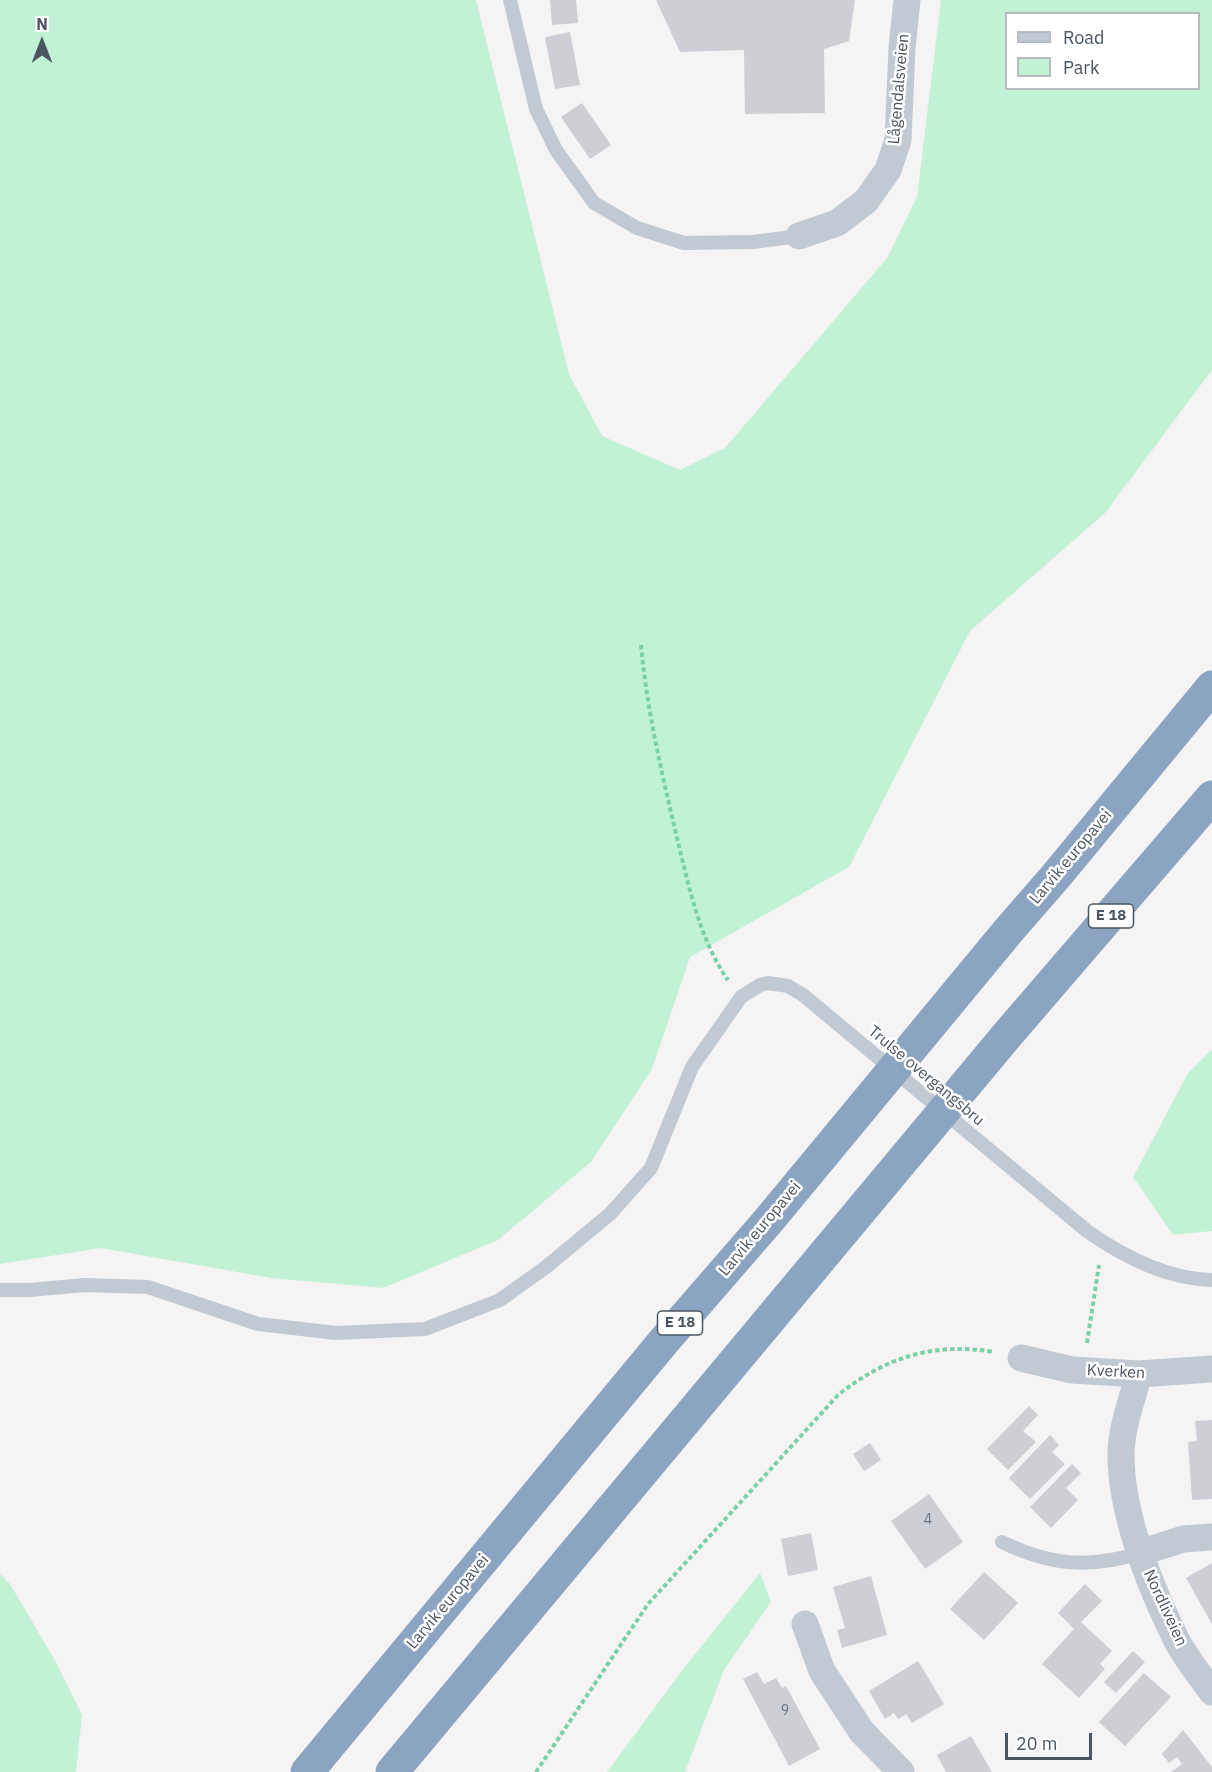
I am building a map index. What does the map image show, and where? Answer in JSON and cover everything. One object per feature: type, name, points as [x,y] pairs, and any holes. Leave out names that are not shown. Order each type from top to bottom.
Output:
[{"type":"highway","name":"Larvik europavei","points":[[307,1772],[664,1341],[769,1220],[1212,687]]},
{"type":"highway","name":"E 18","points":[[392,1772],[1008,1034],[1212,797]]},
{"type":"street","name":"Lågendalsveien","points":[[799,236],[837,223],[866,201],[888,170],[898,140],[902,48],[907,0]]},
{"type":"street","name":"Kverken","points":[[1021,1358],[1072,1370],[1139,1374],[1212,1369]]},
{"type":"street","name":"Nordliveien","points":[[1139,1374],[1125,1422],[1121,1454],[1124,1492],[1140,1553],[1174,1636],[1212,1692]]},
{"type":"street","points":[[1140,1553],[1183,1539],[1212,1538]]},
{"type":"street","points":[[805,1624],[822,1671],[862,1732],[901,1772]]},
{"type":"lane","points":[[510,0],[537,109],[556,150],[594,203],[637,228],[684,243],[753,242],[799,236]]},
{"type":"lane","name":"Trulse overgangsbru","points":[[741,997],[768,982],[788,986],[828,1016],[1004,1163],[1117,1252],[1172,1273],[1200,1280],[1212,1280]]},
{"type":"lane","points":[[0,1290],[85,1285],[148,1287],[258,1324],[336,1334],[425,1329],[500,1300],[546,1267],[610,1214],[651,1168],[692,1067],[741,997]]},
{"type":"lane","name":"Nordliveien","points":[[1002,1542],[1027,1554],[1053,1560],[1086,1563],[1118,1560],[1140,1553]]},
{"type":"path","points":[[641,645],[644,679],[659,763],[687,880],[707,942],[719,967],[741,997]]},
{"type":"path","points":[[1087,1371],[1087,1336],[1091,1306],[1100,1257],[1107,1245]]},
{"type":"path","points":[[536,1772],[648,1604],[838,1395],[873,1370],[914,1354],[936,1350],[970,1349],[1021,1358]]},
{"type":"green space","points":[[0,0],[476,0],[569,374],[602,436],[680,470],[725,448],[887,258],[917,197],[941,0],[1212,0],[1212,370],[1105,513],[970,631],[849,867],[690,957],[652,1069],[591,1162],[498,1240],[383,1288],[271,1278],[101,1248],[0,1264]]},
{"type":"green space","points":[[1212,1049],[1212,1231],[1173,1235],[1133,1177],[1188,1073]]},
{"type":"green space","points":[[760,1573],[771,1602],[724,1670],[685,1772],[607,1772],[684,1668]]},
{"type":"green space","points":[[0,1574],[10,1584],[57,1664],[82,1715],[76,1772],[0,1772]]},
{"type":"building","points":[[550,0],[576,0],[578,23],[552,25]]},
{"type":"building","points":[[656,0],[855,0],[849,41],[824,49],[825,113],[745,114],[744,50],[680,52]]},
{"type":"building","points":[[570,32],[580,85],[555,89],[545,37]]},
{"type":"building","points":[[582,103],[611,145],[590,159],[561,117]]},
{"type":"building","points":[[1029,1406],[1038,1415],[1023,1431],[1036,1442],[1008,1470],[987,1449]]},
{"type":"building","points":[[1212,1420],[1212,1499],[1192,1500],[1188,1442],[1197,1441],[1195,1421]]},
{"type":"building","points":[[1050,1435],[1059,1445],[1052,1452],[1065,1464],[1030,1499],[1009,1478]]},
{"type":"building","points":[[870,1443],[881,1460],[864,1471],[853,1454]]},
{"type":"building","points":[[1072,1464],[1081,1473],[1066,1488],[1078,1500],[1051,1528],[1030,1507]]},
{"type":"building","points":[[929,1494],[963,1542],[925,1569],[891,1521]]},
{"type":"building","points":[[811,1533],[818,1570],[788,1576],[781,1539]]},
{"type":"building","points":[[1212,1563],[1212,1624],[1186,1578]]},
{"type":"building","points":[[984,1572],[1018,1603],[984,1640],[950,1609]]},
{"type":"building","points":[[871,1576],[887,1635],[842,1648],[837,1630],[845,1628],[833,1587]]},
{"type":"building","points":[[1085,1584],[1102,1601],[1081,1622],[1112,1651],[1100,1664],[1105,1669],[1079,1698],[1042,1664],[1074,1629],[1058,1613]]},
{"type":"building","points":[[1133,1651],[1145,1662],[1116,1693],[1104,1682]]},
{"type":"building","points":[[918,1661],[944,1704],[912,1723],[906,1714],[898,1719],[894,1713],[885,1719],[869,1691]]},
{"type":"building","points":[[757,1672],[764,1684],[776,1678],[782,1688],[786,1686],[820,1749],[789,1766],[743,1679]]},
{"type":"building","points":[[1144,1673],[1171,1697],[1125,1746],[1099,1722]]},
{"type":"building","points":[[1183,1730],[1212,1767],[1212,1772],[1171,1772],[1182,1764],[1177,1757],[1169,1763],[1162,1754]]},
{"type":"building","points":[[971,1736],[992,1772],[946,1772],[937,1755]]}]
